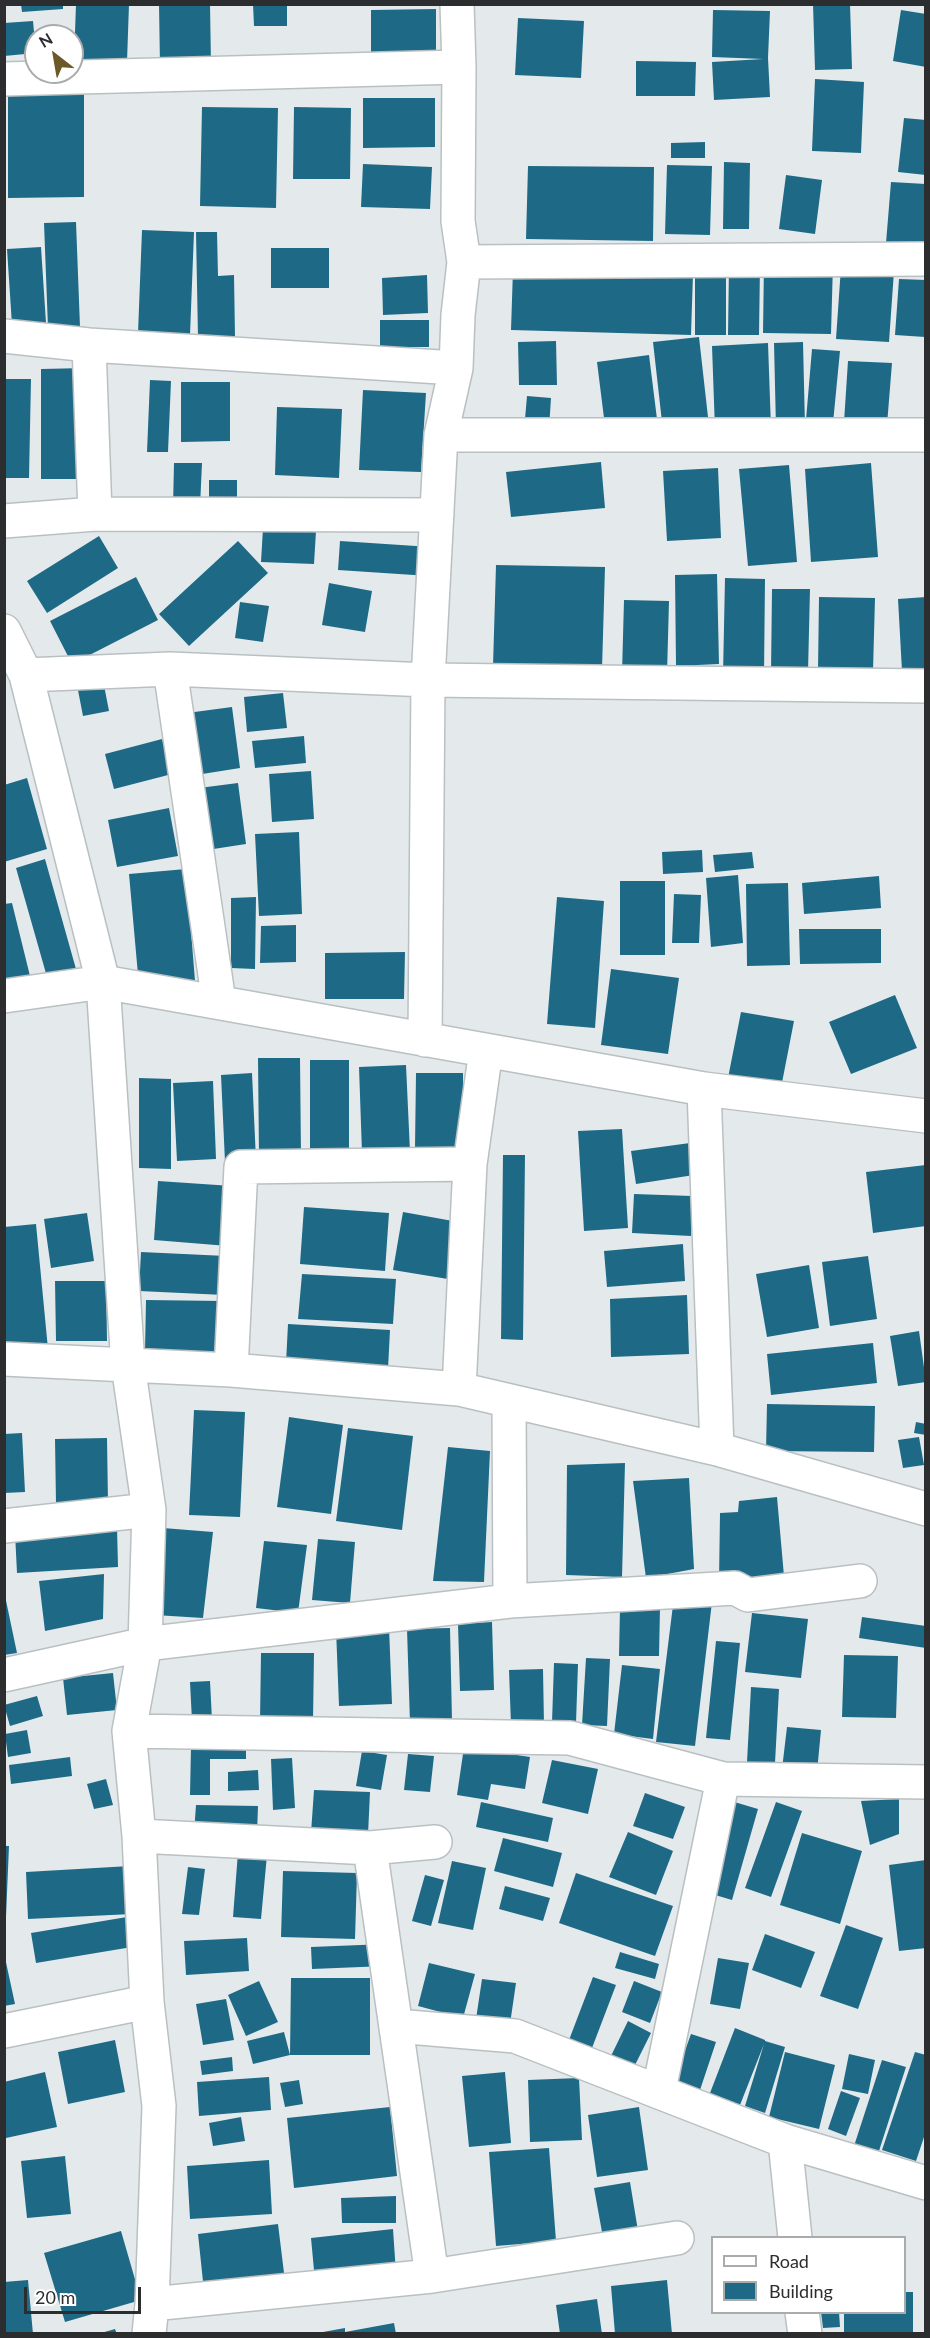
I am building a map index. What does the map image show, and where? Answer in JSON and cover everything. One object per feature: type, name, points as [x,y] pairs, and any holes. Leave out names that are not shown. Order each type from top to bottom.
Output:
[{"type":"street","points":[[425,1040],[428,680],[441,435],[456,368],[458,315],[464,262],[458,221],[457,4]]},
{"type":"street","points":[[4,79],[459,67]]},
{"type":"street","points":[[464,262],[926,259]]},
{"type":"street","points":[[4,336],[90,345],[456,368]]},
{"type":"street","points":[[90,345],[95,514]]},
{"type":"street","points":[[441,435],[926,435]]},
{"type":"street","points":[[4,521],[95,514],[437,515]]},
{"type":"street","points":[[4,632],[26,675],[103,982],[128,1365],[149,1510],[145,1644],[129,1731],[139,1836],[147,2002],[159,2106],[151,2319],[677,2238]]},
{"type":"street","points":[[170,669],[219,1002]]},
{"type":"street","points":[[26,675],[170,669],[428,680],[926,686]]},
{"type":"street","points":[[4,996],[103,982],[704,1089],[926,1116]]},
{"type":"street","points":[[459,1389],[470,1164],[486,1050]]},
{"type":"street","points":[[704,1089],[717,1449]]},
{"type":"street","points":[[231,1370],[241,1167],[470,1164]]},
{"type":"street","points":[[4,1359],[231,1370],[459,1389],[717,1449],[926,1509]]},
{"type":"street","points":[[509,1401],[510,1601]]},
{"type":"street","points":[[4,1526],[149,1510]]},
{"type":"street","points":[[4,1675],[145,1644],[510,1601],[735,1588],[748,1595],[860,1581]]},
{"type":"street","points":[[129,1731],[570,1738],[723,1779],[926,1782]]},
{"type":"street","points":[[659,2090],[723,1779]]},
{"type":"street","points":[[139,1836],[370,1848],[435,1842]]},
{"type":"street","points":[[370,1848],[432,2276]]},
{"type":"street","points":[[4,2031],[147,2002]]},
{"type":"street","points":[[396,2026],[515,2036],[659,2090],[785,2141],[926,2183]]},
{"type":"street","points":[[785,2141],[795,2236]]},
{"type":"street","points":[[802,2314],[805,2334]]},
{"type":"building","points":[[21,4],[63,4],[63,9],[22,12]]},
{"type":"building","points":[[76,4],[129,4],[127,62],[84,60],[84,24],[75,24]]},
{"type":"building","points":[[159,4],[210,4],[211,65],[160,66]]},
{"type":"building","points":[[253,4],[287,4],[287,26],[254,26]]},
{"type":"building","points":[[813,4],[850,4],[852,69],[815,70]]},
{"type":"building","points":[[436,9],[436,57],[371,57],[371,10]]},
{"type":"building","points":[[713,10],[770,11],[768,58],[770,97],[714,100],[712,62],[763,59],[712,57]]},
{"type":"building","points":[[901,10],[926,14],[926,67],[893,61]]},
{"type":"building","points":[[518,18],[584,21],[581,78],[515,75]]},
{"type":"building","points":[[33,21],[33,24],[24,24],[24,54],[4,56],[4,23]]},
{"type":"building","points":[[636,61],[696,62],[695,96],[636,96]]},
{"type":"building","points":[[815,79],[864,82],[861,153],[812,151]]},
{"type":"building","points":[[84,94],[84,197],[8,198],[8,95]]},
{"type":"building","points":[[363,98],[435,98],[435,147],[363,148]]},
{"type":"building","points":[[202,107],[278,108],[276,208],[200,206]]},
{"type":"building","points":[[294,107],[351,108],[350,179],[293,179]]},
{"type":"building","points":[[904,118],[926,120],[926,175],[898,172]]},
{"type":"building","points":[[705,142],[705,158],[671,158],[671,143]]},
{"type":"building","points":[[724,162],[750,163],[749,229],[723,229]]},
{"type":"building","points":[[363,164],[432,167],[430,209],[361,207]]},
{"type":"building","points":[[667,165],[712,166],[710,235],[665,234]]},
{"type":"building","points":[[528,166],[654,167],[653,241],[526,239]]},
{"type":"building","points":[[786,175],[822,180],[815,234],[779,229]]},
{"type":"building","points":[[891,182],[926,184],[926,245],[886,243]]},
{"type":"building","points":[[76,222],[80,327],[48,328],[44,223]]},
{"type":"building","points":[[142,230],[194,232],[190,335],[138,333]]},
{"type":"building","points":[[196,232],[217,232],[218,276],[234,275],[235,337],[198,338]]},
{"type":"building","points":[[41,247],[46,323],[12,325],[7,249]]},
{"type":"building","points":[[271,248],[329,248],[329,288],[271,288]]},
{"type":"building","points":[[764,262],[833,263],[831,334],[763,333]]},
{"type":"building","points":[[729,265],[760,265],[759,335],[728,335]]},
{"type":"building","points":[[726,266],[726,335],[695,335],[695,267]]},
{"type":"building","points":[[841,267],[894,271],[889,342],[836,339]]},
{"type":"building","points":[[513,269],[693,274],[691,335],[511,330]]},
{"type":"building","points":[[427,275],[428,313],[383,315],[382,278]]},
{"type":"building","points":[[899,279],[926,280],[925,337],[895,335]]},
{"type":"building","points":[[380,320],[429,320],[429,347],[380,347]]},
{"type":"building","points":[[699,337],[709,426],[663,431],[653,342]]},
{"type":"building","points":[[556,341],[557,385],[519,385],[518,342]]},
{"type":"building","points":[[803,342],[805,427],[776,428],[774,343]]},
{"type":"building","points":[[768,343],[771,428],[715,430],[712,346]]},
{"type":"building","points":[[812,349],[840,351],[833,423],[806,420]]},
{"type":"building","points":[[649,355],[657,419],[605,426],[597,362]]},
{"type":"building","points":[[848,361],[892,363],[887,425],[844,422]]},
{"type":"building","points":[[85,368],[85,479],[41,479],[41,369]]},
{"type":"building","points":[[4,379],[31,379],[29,478],[4,478]]},
{"type":"building","points":[[150,380],[171,381],[168,452],[147,452]]},
{"type":"building","points":[[181,382],[230,382],[230,441],[181,442]]},
{"type":"building","points":[[363,390],[426,393],[421,472],[359,470]]},
{"type":"building","points":[[527,396],[551,398],[548,444],[523,442]]},
{"type":"building","points":[[277,407],[342,409],[339,478],[275,475]]},
{"type":"building","points":[[601,462],[605,508],[511,517],[506,472]]},
{"type":"building","points":[[174,463],[202,463],[200,507],[173,507]]},
{"type":"building","points":[[871,463],[878,557],[811,562],[805,469]]},
{"type":"building","points":[[789,465],[797,562],[748,566],[739,469]]},
{"type":"building","points":[[718,468],[721,538],[667,541],[663,471]]},
{"type":"building","points":[[209,480],[237,480],[237,505],[209,505]]},
{"type":"building","points":[[263,528],[316,531],[314,564],[261,562]]},
{"type":"building","points":[[99,536],[118,568],[47,613],[27,581]]},
{"type":"building","points":[[238,541],[268,573],[189,646],[159,614]]},
{"type":"building","points":[[340,541],[431,547],[429,576],[338,570]]},
{"type":"building","points":[[496,565],[605,567],[602,669],[493,666]]},
{"type":"building","points":[[717,574],[719,664],[676,666],[675,575]]},
{"type":"building","points":[[136,577],[158,620],[72,664],[50,621]]},
{"type":"building","points":[[725,578],[765,579],[764,675],[723,675]]},
{"type":"building","points":[[329,583],[372,591],[365,632],[322,625]]},
{"type":"building","points":[[772,589],[810,589],[808,672],[771,672]]},
{"type":"building","points":[[819,597],[875,598],[873,671],[818,670]]},
{"type":"building","points":[[926,597],[926,669],[902,671],[898,599]]},
{"type":"building","points":[[624,600],[669,601],[667,674],[622,673]]},
{"type":"building","points":[[240,602],[269,606],[263,642],[235,638]]},
{"type":"building","points":[[102,675],[109,711],[83,716],[76,680]]},
{"type":"building","points":[[283,693],[287,728],[247,732],[244,697]]},
{"type":"building","points":[[232,707],[240,768],[196,775],[187,713]]},
{"type":"building","points":[[304,736],[306,763],[255,768],[252,741]]},
{"type":"building","points":[[162,739],[172,774],[114,789],[105,754]]},
{"type":"building","points":[[311,771],[314,819],[272,822],[269,774]]},
{"type":"building","points":[[27,778],[47,849],[4,862],[4,785]]},
{"type":"building","points":[[238,783],[246,844],[207,850],[199,788]]},
{"type":"building","points":[[169,808],[178,856],[117,867],[108,820]]},
{"type":"building","points":[[299,832],[302,914],[259,916],[255,834]]},
{"type":"building","points":[[702,850],[703,872],[663,874],[662,852]]},
{"type":"building","points":[[752,852],[754,868],[715,872],[713,855]]},
{"type":"building","points":[[45,859],[76,969],[47,977],[16,868]]},
{"type":"building","points":[[186,869],[195,981],[139,986],[129,874]]},
{"type":"building","points":[[738,875],[743,943],[711,947],[706,878]]},
{"type":"building","points":[[879,876],[881,908],[804,914],[802,883]]},
{"type":"building","points":[[620,881],[665,881],[665,955],[620,955]]},
{"type":"building","points":[[788,883],[790,965],[747,966],[746,884]]},
{"type":"building","points":[[674,894],[701,895],[699,943],[672,943]]},
{"type":"building","points":[[256,897],[255,969],[231,968],[231,898]]},
{"type":"building","points":[[557,897],[604,901],[595,1028],[547,1024]]},
{"type":"building","points":[[12,903],[30,976],[4,983],[4,904]]},
{"type":"building","points":[[296,925],[296,962],[260,963],[261,926]]},
{"type":"building","points":[[799,929],[881,929],[881,963],[800,964]]},
{"type":"building","points":[[405,952],[404,999],[325,999],[325,953]]},
{"type":"building","points":[[611,969],[679,978],[668,1054],[601,1045]]},
{"type":"building","points":[[895,995],[917,1048],[851,1074],[829,1022]]},
{"type":"building","points":[[741,1012],[794,1021],[780,1093],[727,1083]]},
{"type":"building","points":[[258,1058],[300,1058],[301,1156],[259,1157]]},
{"type":"building","points":[[310,1060],[349,1060],[349,1152],[310,1152]]},
{"type":"building","points":[[406,1065],[410,1152],[362,1153],[359,1067]]},
{"type":"building","points":[[252,1073],[256,1160],[225,1162],[221,1075]]},
{"type":"building","points":[[416,1073],[463,1073],[463,1147],[415,1147]]},
{"type":"building","points":[[139,1078],[171,1079],[171,1169],[139,1168]]},
{"type":"building","points":[[213,1081],[216,1159],[177,1161],[173,1083]]},
{"type":"building","points":[[622,1129],[628,1228],[584,1231],[578,1131]]},
{"type":"building","points":[[690,1143],[694,1175],[636,1184],[631,1151]]},
{"type":"building","points":[[503,1155],[525,1155],[523,1340],[501,1339]]},
{"type":"building","points":[[926,1165],[926,1226],[873,1233],[866,1172]]},
{"type":"building","points":[[158,1181],[232,1186],[228,1246],[154,1240]]},
{"type":"building","points":[[634,1194],[692,1196],[691,1236],[632,1233]]},
{"type":"building","points":[[304,1207],[389,1213],[385,1271],[300,1264]]},
{"type":"building","points":[[403,1212],[464,1223],[454,1280],[393,1270]]},
{"type":"building","points":[[87,1213],[94,1261],[51,1268],[44,1219]]},
{"type":"building","points":[[36,1224],[48,1349],[4,1353],[4,1227]]},
{"type":"building","points":[[683,1244],[685,1281],[607,1287],[604,1251]]},
{"type":"building","points":[[141,1252],[226,1256],[224,1295],[139,1291]]},
{"type":"building","points":[[868,1256],[877,1319],[830,1326],[822,1262]]},
{"type":"building","points":[[809,1265],[819,1328],[767,1337],[756,1274]]},
{"type":"building","points":[[302,1274],[396,1279],[393,1324],[298,1319]]},
{"type":"building","points":[[55,1281],[106,1281],[107,1341],[56,1341]]},
{"type":"building","points":[[687,1295],[689,1354],[611,1357],[610,1299]]},
{"type":"building","points":[[146,1300],[223,1301],[222,1352],[145,1351]]},
{"type":"building","points":[[288,1324],[390,1330],[388,1369],[286,1363]]},
{"type":"building","points":[[919,1331],[926,1382],[898,1386],[890,1336]]},
{"type":"building","points":[[873,1343],[877,1383],[771,1395],[767,1354]]},
{"type":"building","points":[[767,1404],[875,1406],[874,1452],[766,1451]]},
{"type":"building","points":[[194,1410],[245,1412],[240,1517],[189,1515]]},
{"type":"building","points":[[289,1417],[343,1425],[331,1514],[277,1507]]},
{"type":"building","points":[[916,1422],[926,1424],[926,1435],[914,1433]]},
{"type":"building","points":[[348,1428],[413,1436],[402,1530],[336,1521]]},
{"type":"building","points":[[22,1433],[25,1492],[4,1493],[4,1434]]},
{"type":"building","points":[[919,1437],[924,1465],[903,1468],[898,1440]]},
{"type":"building","points":[[107,1438],[108,1503],[56,1504],[55,1439]]},
{"type":"building","points":[[448,1447],[490,1451],[484,1582],[433,1581]]},
{"type":"building","points":[[625,1463],[622,1577],[566,1575],[567,1465]]},
{"type":"building","points":[[689,1478],[694,1569],[646,1578],[633,1481]]},
{"type":"building","points":[[777,1497],[784,1576],[719,1581],[720,1513],[738,1512],[739,1501]]},
{"type":"building","points":[[117,1527],[118,1567],[17,1573],[15,1533]]},
{"type":"building","points":[[163,1528],[213,1532],[203,1618],[155,1615]]},
{"type":"building","points":[[318,1539],[355,1542],[350,1603],[312,1600]]},
{"type":"building","points":[[264,1541],[307,1545],[298,1613],[256,1608]]},
{"type":"building","points":[[104,1574],[103,1619],[45,1631],[39,1581]]},
{"type":"building","points":[[4,1591],[17,1653],[4,1655]]},
{"type":"building","points":[[674,1597],[712,1602],[695,1746],[656,1742]]},
{"type":"building","points":[[620,1608],[660,1608],[659,1656],[619,1656]]},
{"type":"building","points":[[752,1613],[808,1619],[801,1678],[745,1672]]},
{"type":"building","points":[[862,1617],[926,1626],[926,1648],[859,1638]]},
{"type":"building","points":[[492,1622],[494,1690],[460,1691],[458,1624]]},
{"type":"building","points":[[389,1627],[392,1704],[339,1706],[336,1629]]},
{"type":"building","points":[[450,1628],[452,1721],[410,1723],[407,1629]]},
{"type":"building","points":[[716,1641],[740,1643],[730,1740],[706,1738]]},
{"type":"building","points":[[261,1653],[314,1653],[313,1721],[260,1721]]},
{"type":"building","points":[[844,1655],[898,1656],[896,1718],[842,1717]]},
{"type":"building","points":[[586,1658],[610,1659],[607,1726],[582,1725]]},
{"type":"building","points":[[554,1663],[578,1664],[576,1723],[552,1722]]},
{"type":"building","points":[[622,1665],[660,1669],[653,1739],[614,1734]]},
{"type":"building","points":[[543,1669],[544,1725],[511,1725],[509,1670]]},
{"type":"building","points":[[113,1673],[117,1710],[67,1715],[63,1678]]},
{"type":"building","points":[[210,1681],[212,1720],[192,1721],[190,1682]]},
{"type":"building","points":[[751,1687],[779,1689],[775,1763],[747,1762]]},
{"type":"building","points":[[37,1696],[43,1716],[10,1726],[4,1705]]},
{"type":"building","points":[[787,1727],[821,1730],[817,1772],[782,1769]]},
{"type":"building","points":[[27,1730],[31,1753],[8,1757],[5,1734]]},
{"type":"building","points":[[191,1747],[246,1747],[246,1759],[210,1759],[210,1795],[190,1795]]},
{"type":"building","points":[[464,1747],[530,1757],[525,1789],[491,1784],[488,1800],[457,1795]]},
{"type":"building","points":[[362,1751],[387,1755],[381,1790],[356,1786]]},
{"type":"building","points":[[408,1754],[434,1756],[430,1792],[404,1790]]},
{"type":"building","points":[[70,1757],[72,1776],[11,1784],[9,1765]]},
{"type":"building","points":[[292,1758],[295,1808],[273,1810],[271,1759]]},
{"type":"building","points":[[552,1760],[598,1769],[588,1814],[542,1803]]},
{"type":"building","points":[[258,1770],[259,1790],[228,1791],[228,1772]]},
{"type":"building","points":[[106,1779],[113,1805],[94,1809],[87,1784]]},
{"type":"building","points":[[314,1790],[370,1792],[368,1835],[311,1833]]},
{"type":"building","points":[[645,1793],[685,1807],[673,1839],[633,1826]]},
{"type":"building","points":[[899,1799],[899,1834],[870,1845],[861,1801]]},
{"type":"building","points":[[731,1801],[758,1809],[732,1900],[705,1892]]},
{"type":"building","points":[[481,1802],[553,1818],[548,1842],[476,1827]]},
{"type":"building","points":[[776,1802],[802,1811],[771,1897],[745,1888]]},
{"type":"building","points":[[196,1805],[258,1806],[257,1834],[194,1833]]},
{"type":"building","points":[[628,1832],[673,1851],[656,1895],[609,1877]]},
{"type":"building","points":[[802,1833],[862,1851],[840,1924],[780,1905]]},
{"type":"building","points":[[503,1838],[562,1853],[553,1887],[494,1871]]},
{"type":"building","points":[[4,1846],[9,1846],[6,1917],[4,1917]]},
{"type":"building","points":[[238,1852],[267,1855],[261,1919],[233,1917]]},
{"type":"building","points":[[926,1860],[926,1948],[899,1951],[889,1865]]},
{"type":"building","points":[[452,1861],[486,1868],[473,1930],[438,1923]]},
{"type":"building","points":[[130,1866],[132,1914],[28,1919],[26,1872]]},
{"type":"building","points":[[188,1867],[205,1869],[199,1915],[182,1914]]},
{"type":"building","points":[[283,1871],[357,1873],[355,1939],[281,1937]]},
{"type":"building","points":[[576,1873],[673,1906],[655,1956],[559,1923]]},
{"type":"building","points":[[425,1875],[444,1880],[431,1926],[412,1921]]},
{"type":"building","points":[[505,1886],[550,1898],[543,1921],[499,1909]]},
{"type":"building","points":[[127,1917],[132,1947],[36,1963],[31,1933]]},
{"type":"building","points":[[846,1925],[883,1938],[858,2009],[820,1996]]},
{"type":"building","points":[[765,1934],[815,1952],[801,1988],[752,1970]]},
{"type":"building","points":[[247,1938],[249,1971],[186,1975],[184,1941]]},
{"type":"building","points":[[385,1944],[386,1966],[312,1969],[311,1947]]},
{"type":"building","points":[[620,1952],[659,1964],[655,1979],[615,1968]]},
{"type":"building","points":[[4,1953],[15,2004],[4,2006]]},
{"type":"building","points":[[718,1958],[749,1963],[740,2009],[710,2004]]},
{"type":"building","points":[[429,1963],[475,1974],[463,2018],[418,2006]]},
{"type":"building","points":[[593,1977],[616,1985],[592,2048],[569,2040]]},
{"type":"building","points":[[291,1978],[370,1978],[370,2055],[290,2055]]},
{"type":"building","points":[[482,1979],[516,1983],[510,2024],[476,2019]]},
{"type":"building","points":[[259,1981],[278,2022],[246,2036],[228,1995]]},
{"type":"building","points":[[634,1981],[662,1992],[650,2023],[622,2012]]},
{"type":"building","points":[[226,1999],[234,2040],[203,2045],[196,2004]]},
{"type":"building","points":[[628,2021],[651,2033],[633,2069],[610,2058]]},
{"type":"building","points":[[735,2028],[785,2047],[765,2113],[745,2106],[764,2044],[740,2105],[710,2093]]},
{"type":"building","points":[[284,2032],[290,2055],[253,2064],[247,2041]]},
{"type":"building","points":[[691,2034],[716,2042],[700,2090],[674,2081]]},
{"type":"building","points":[[115,2040],[125,2092],[68,2104],[58,2052]]},
{"type":"building","points":[[785,2052],[835,2065],[819,2129],[769,2117]]},
{"type":"building","points":[[915,2052],[926,2055],[926,2131],[916,2161],[882,2150]]},
{"type":"building","points":[[849,2054],[875,2060],[868,2094],[842,2089]]},
{"type":"building","points":[[232,2057],[233,2071],[202,2075],[200,2061]]},
{"type":"building","points":[[882,2060],[906,2067],[878,2154],[854,2146]]},
{"type":"building","points":[[45,2072],[57,2127],[6,2138],[4,2082]]},
{"type":"building","points":[[505,2072],[511,2143],[469,2147],[462,2076]]},
{"type":"building","points":[[269,2077],[271,2110],[199,2116],[197,2082]]},
{"type":"building","points":[[579,2078],[582,2140],[530,2142],[528,2080]]},
{"type":"building","points":[[299,2080],[303,2104],[285,2107],[280,2083]]},
{"type":"building","points":[[841,2091],[860,2098],[846,2136],[828,2129]]},
{"type":"building","points":[[390,2107],[397,2176],[294,2188],[287,2118]]},
{"type":"building","points":[[639,2107],[648,2170],[597,2177],[588,2115]]},
{"type":"building","points":[[241,2117],[245,2141],[213,2146],[209,2123]]},
{"type":"building","points":[[549,2148],[556,2241],[496,2246],[489,2152]]},
{"type":"building","points":[[65,2156],[71,2214],[27,2218],[21,2161]]},
{"type":"building","points":[[269,2160],[272,2214],[190,2219],[187,2166]]},
{"type":"building","points":[[630,2182],[639,2237],[604,2243],[594,2188]]},
{"type":"building","points":[[396,2196],[396,2223],[342,2223],[341,2198]]},
{"type":"building","points":[[278,2224],[285,2281],[204,2291],[198,2234]]},
{"type":"building","points":[[393,2229],[396,2273],[315,2281],[311,2238]]},
{"type":"building","points":[[121,2231],[141,2300],[65,2322],[44,2253]]},
{"type":"building","points":[[28,2280],[33,2334],[4,2334],[4,2282]]},
{"type":"building","points":[[667,2280],[672,2334],[615,2334],[611,2286]]},
{"type":"building","points":[[906,2292],[913,2292],[913,2332],[844,2332],[844,2314],[906,2314]]},
{"type":"building","points":[[597,2299],[602,2334],[560,2334],[556,2305]]},
{"type":"building","points":[[821,2314],[839,2314],[840,2327],[823,2328]]},
{"type":"building","points":[[394,2323],[396,2334],[312,2334],[345,2328],[345,2332]]},
{"type":"building","points":[[115,2329],[117,2334],[101,2334],[101,2333]]}]
